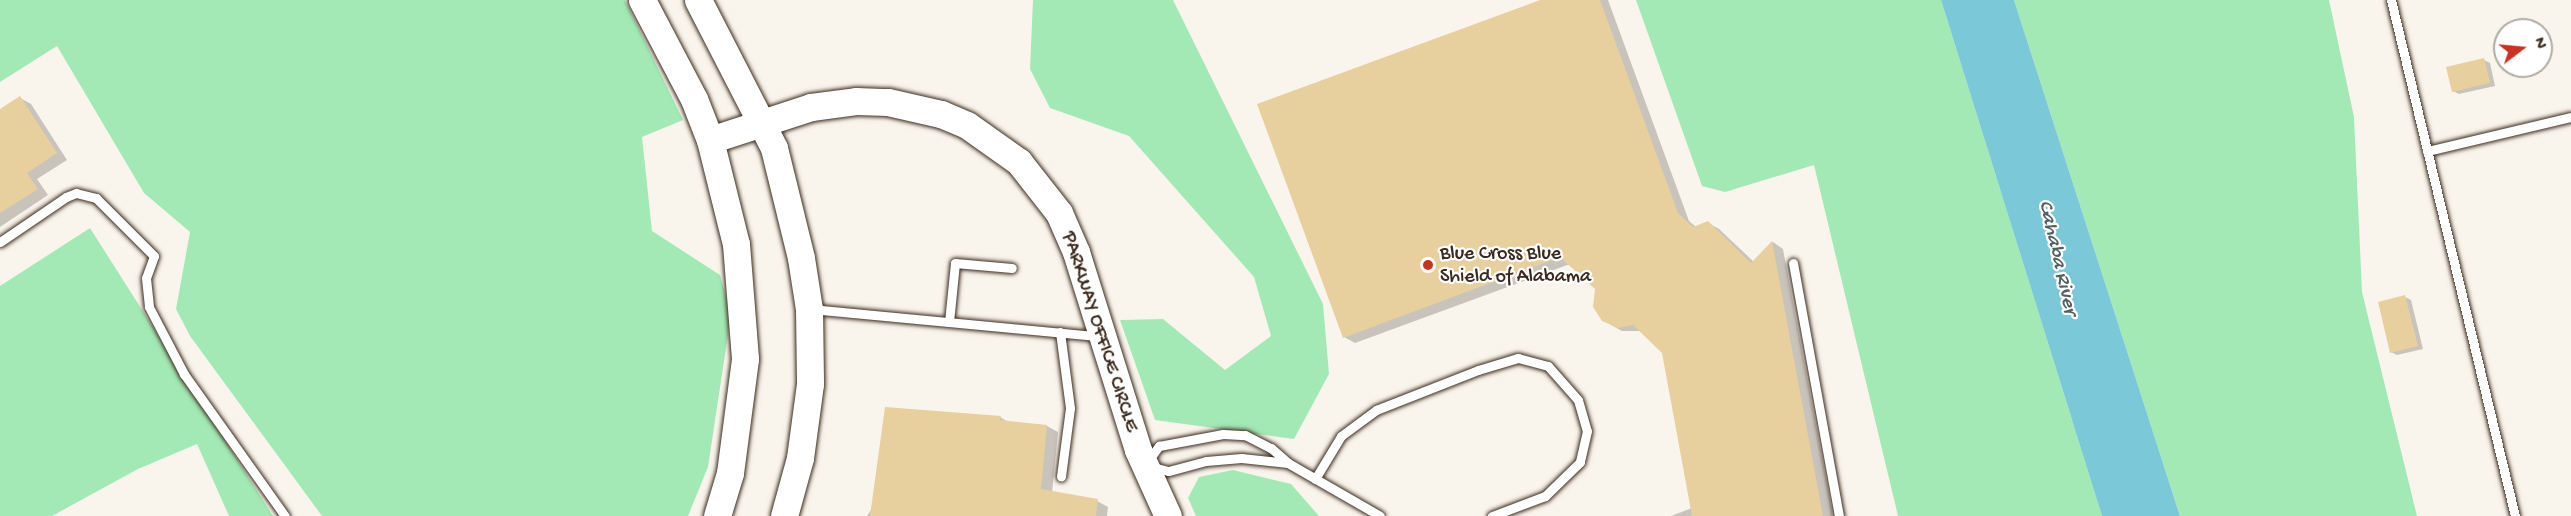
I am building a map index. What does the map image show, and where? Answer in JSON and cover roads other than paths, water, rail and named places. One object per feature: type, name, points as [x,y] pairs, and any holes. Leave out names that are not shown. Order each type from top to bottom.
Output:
[{"type":"street","points":[[642,0],[694,99],[710,140],[736,244],[745,359],[731,463],[717,516]]},
{"type":"street","points":[[698,0],[762,122],[792,207],[809,309],[811,362],[806,420],[784,516]]},
{"type":"street","name":"PARKWAY OFFICE CIRCLE","points":[[710,140],[811,107],[856,101],[888,102],[941,114],[988,136],[1031,174],[1059,213],[1076,252],[1100,336],[1145,465],[1168,516]]},
{"type":"lane","points":[[2391,0],[2515,516]]},
{"type":"lane","points":[[2427,151],[2571,117]]},
{"type":"lane","points":[[0,242],[76,193],[96,198],[154,256],[146,278],[149,307],[184,374],[285,516]]},
{"type":"lane","points":[[949,322],[955,263],[1012,268]]},
{"type":"lane","points":[[1793,263],[1839,516]]},
{"type":"lane","points":[[809,309],[1100,336]]},
{"type":"lane","points":[[1060,333],[1070,408],[1061,476]]},
{"type":"lane","points":[[1315,479],[1341,436],[1376,410],[1478,370],[1518,358],[1548,366],[1578,400],[1587,431],[1580,462],[1545,495],[1492,516]]},
{"type":"lane","points":[[1288,463],[1241,458],[1206,461],[1168,471],[1145,465],[1159,446],[1222,434],[1245,435],[1272,448],[1288,463],[1380,516]]},
{"type":"water","name":"Cahaba River","points":[[1941,0],[2014,0],[2180,516],[2102,516]]},
{"type":"place","name":"Blue Cross Blue Shield of Alabama","points":[[1428,265]]}]
